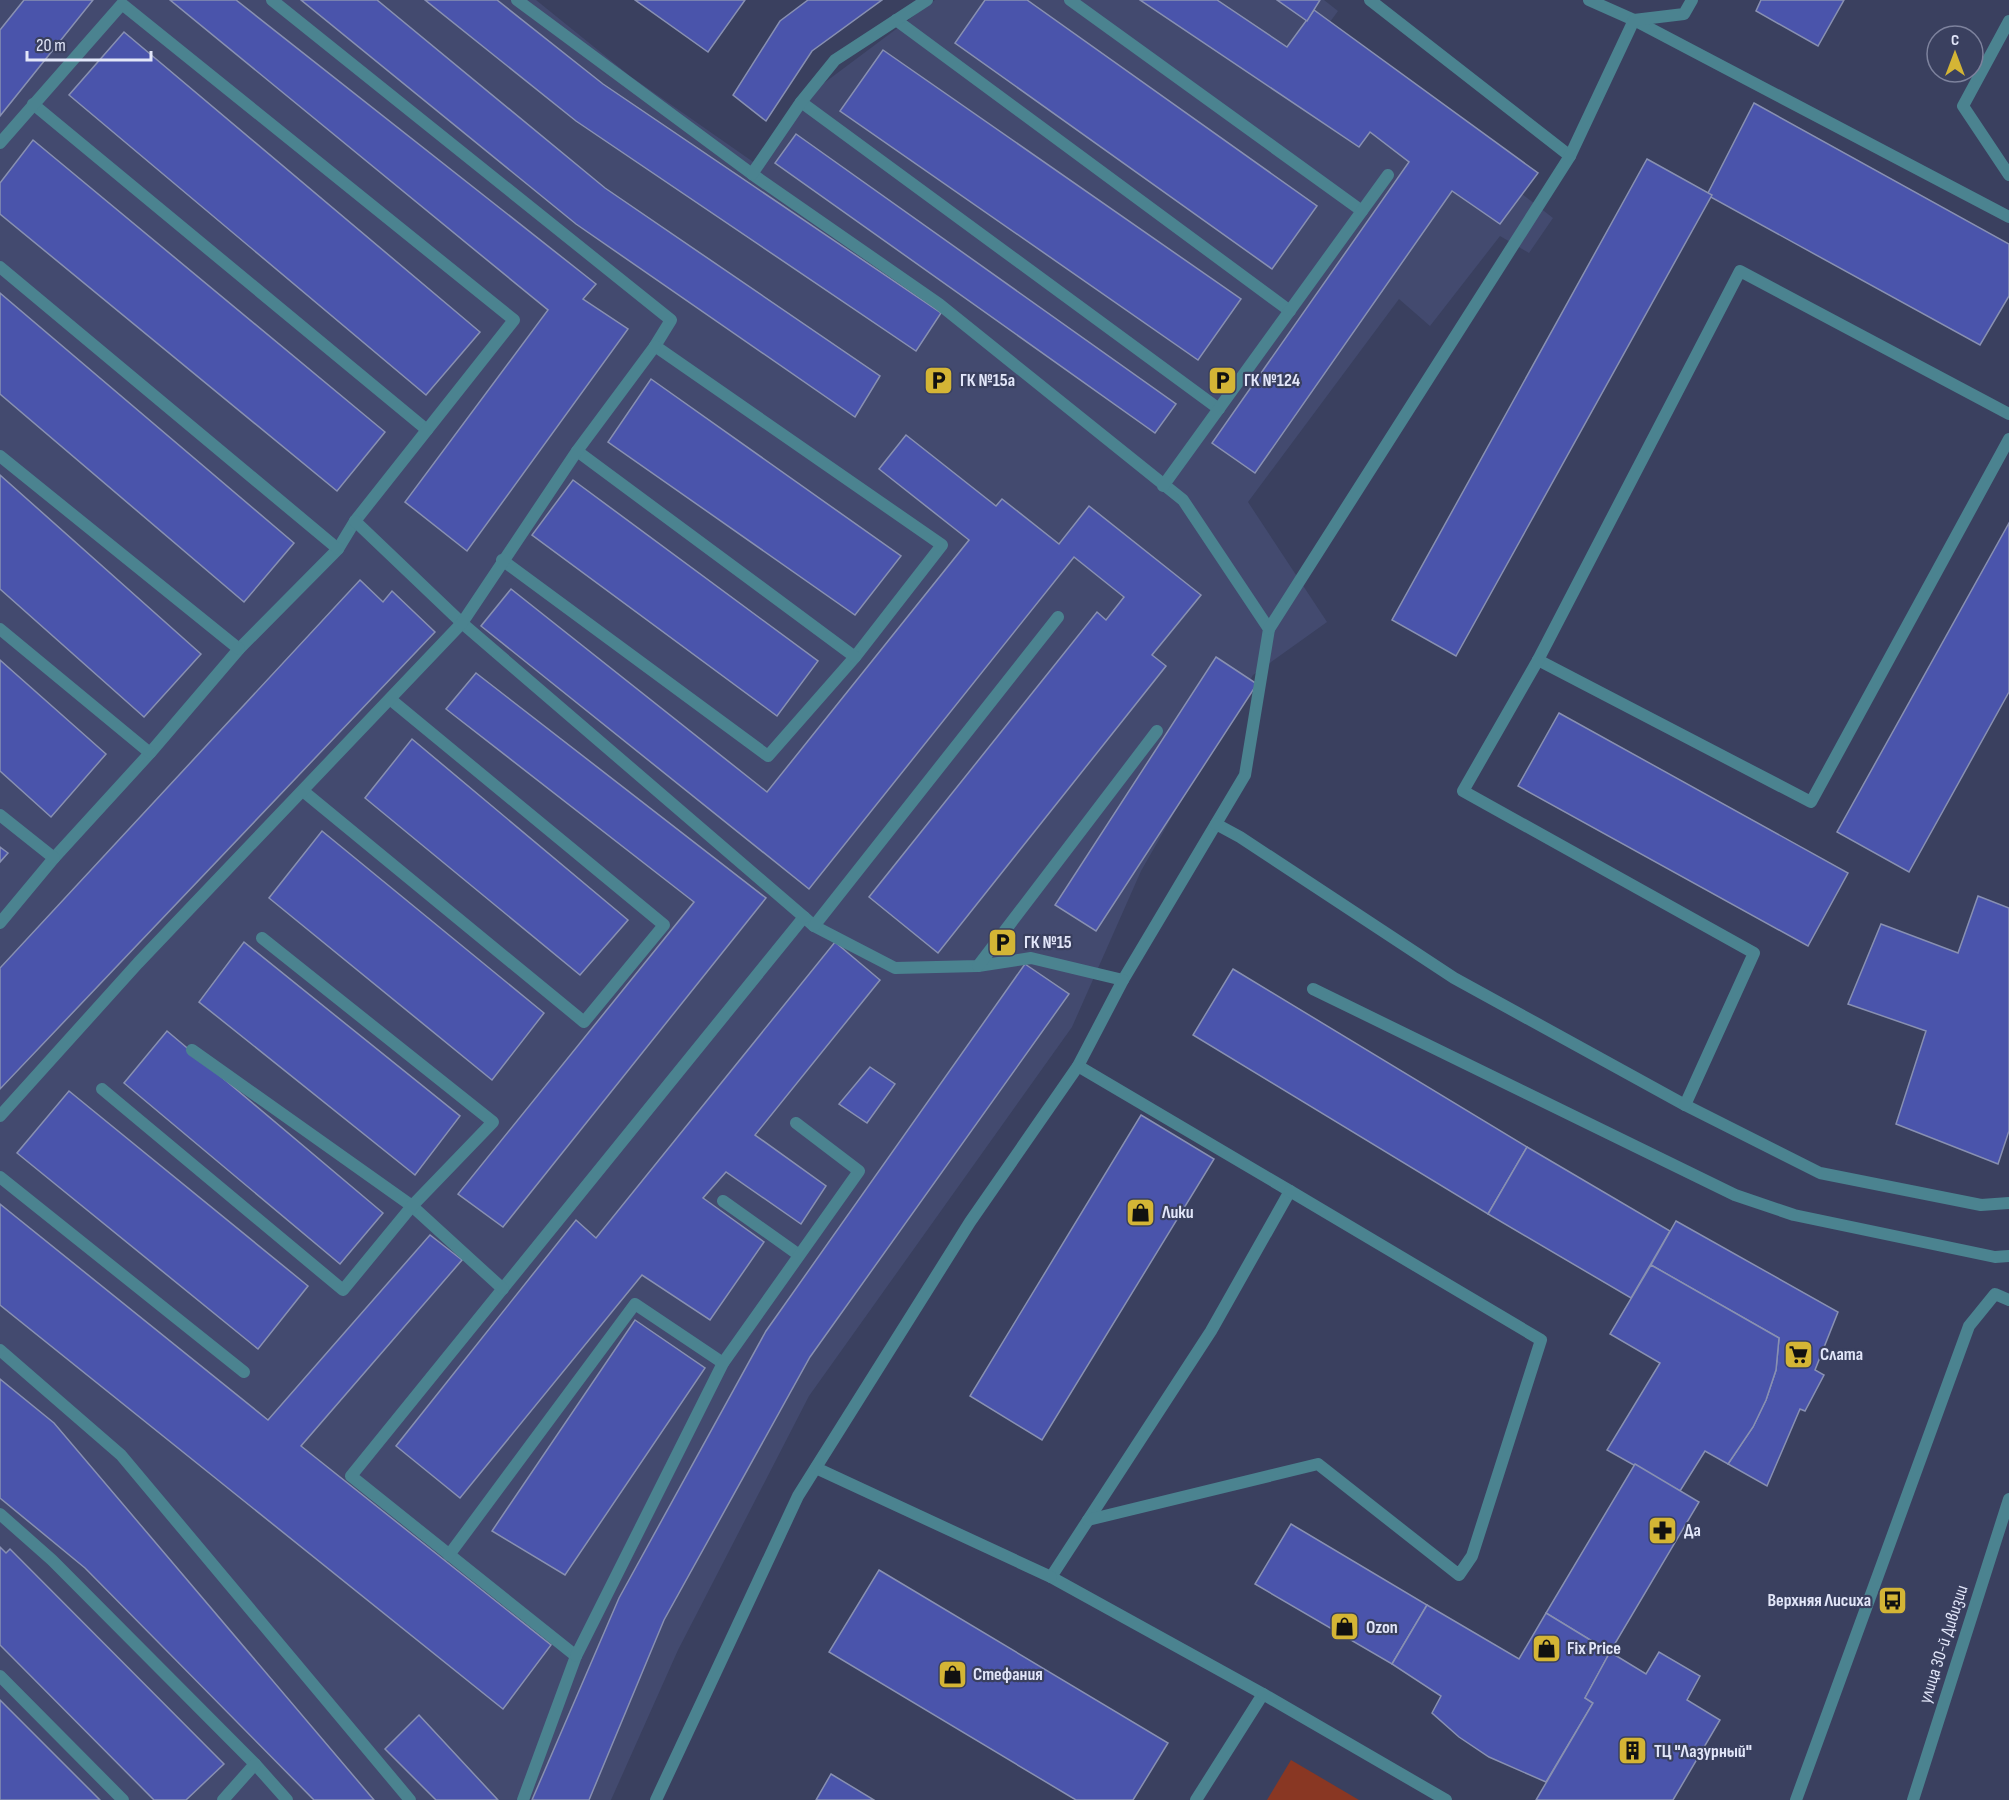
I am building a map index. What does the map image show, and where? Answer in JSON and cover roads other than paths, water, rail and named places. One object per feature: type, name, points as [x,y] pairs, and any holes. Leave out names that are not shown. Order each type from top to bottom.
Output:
[{"type":"street","points":[[0,1116],[138,963],[462,623],[577,451],[655,346],[671,320],[272,0]]},
{"type":"street","points":[[517,0],[752,174],[939,304],[1183,500],[1269,629]]},
{"type":"street","points":[[752,174],[801,102],[835,60],[927,0]]},
{"type":"street","points":[[1070,0],[1362,211]]},
{"type":"street","points":[[1370,0],[1570,156]]},
{"type":"street","points":[[1589,0],[1634,20],[2009,217]]},
{"type":"street","points":[[1634,20],[1684,14],[1692,0]]},
{"type":"street","points":[[0,143],[122,4],[514,320],[355,521],[338,549],[239,649],[150,753],[54,858],[0,923]]},
{"type":"street","points":[[896,20],[1290,311]]},
{"type":"street","points":[[656,1800],[798,1496],[970,1222],[1078,1066],[1123,980],[1245,775],[1269,629],[1570,156],[1634,20]]},
{"type":"street","points":[[2009,21],[1963,106],[2009,176]]},
{"type":"street","points":[[801,102],[1219,409]]},
{"type":"street","points":[[33,104],[427,430]]},
{"type":"street","points":[[1163,486],[1388,175]]},
{"type":"street","points":[[0,267],[338,549]]},
{"type":"street","points":[[1685,1105],[1754,953],[1463,791],[1538,660],[1740,271],[2009,414]]},
{"type":"street","points":[[502,560],[768,756],[855,657],[942,545],[655,346]]},
{"type":"street","points":[[1538,660],[1811,802],[2009,439]]},
{"type":"street","points":[[577,451],[855,657]]},
{"type":"street","points":[[0,456],[239,649]]},
{"type":"street","points":[[355,521],[462,623],[814,926],[896,968],[978,966],[1031,957],[1123,980]]},
{"type":"street","points":[[814,926],[1058,617]]},
{"type":"street","points":[[0,629],[150,753]]},
{"type":"street","points":[[303,791],[584,1022],[664,925],[390,699]]},
{"type":"street","points":[[978,966],[1157,731]]},
{"type":"street","points":[[0,815],[54,858]]},
{"type":"street","points":[[1216,824],[1240,837],[1454,978],[1685,1105],[1820,1173],[1981,1205],[2009,1203]]},
{"type":"street","points":[[576,1656],[351,1476],[804,918]]},
{"type":"street","points":[[102,1089],[343,1290],[412,1206],[493,1122],[262,938]]},
{"type":"street","points":[[1313,989],[1735,1196],[1794,1215],[1995,1257],[2009,1256]]},
{"type":"street","points":[[192,1050],[412,1206],[503,1288]]},
{"type":"street","points":[[1078,1066],[1541,1340],[1472,1556],[1459,1575],[1318,1464],[1089,1520]]},
{"type":"street","points":[[523,1800],[576,1656],[723,1363],[859,1171],[796,1123]]},
{"type":"street","points":[[0,1177],[244,1372]]},
{"type":"street","points":[[1051,1577],[1211,1331],[1290,1191]]},
{"type":"street","points":[[723,1201],[799,1256]]},
{"type":"street","points":[[1796,1800],[1969,1326],[1995,1294],[2009,1300]]},
{"type":"street","points":[[448,1555],[635,1304],[723,1363]]},
{"type":"street","points":[[0,1350],[121,1455],[410,1800]]},
{"type":"street","points":[[816,1468],[1051,1577],[1263,1694],[1446,1800]]},
{"type":"street","name":"улица 30-й Дивизии","points":[[1913,1800],[2009,1499]]},
{"type":"street","points":[[0,1514],[52,1560],[255,1764],[286,1800]]},
{"type":"street","points":[[0,1676],[123,1800]]},
{"type":"street","points":[[1196,1800],[1263,1694]]},
{"type":"street","points":[[223,1800],[255,1764]]},
{"type":"place","name":"ГК №15а","points":[[939,380]]},
{"type":"place","name":"ГК №124","points":[[1223,380]]},
{"type":"place","name":"ГК №15","points":[[1003,942]]},
{"type":"place","name":"Лики","points":[[1141,1212]]},
{"type":"place","name":"Слата","points":[[1799,1354]]},
{"type":"place","name":"Да","points":[[1663,1530]]},
{"type":"place","name":"Верхняя Лисиха","points":[[1892,1600]]},
{"type":"place","name":"Ozon","points":[[1345,1627]]},
{"type":"place","name":"Fix Price","points":[[1546,1648]]},
{"type":"place","name":"Стефания","points":[[952,1674]]},
{"type":"place","name":"ТЦ \"Лазурный\"","points":[[1633,1751]]}]
